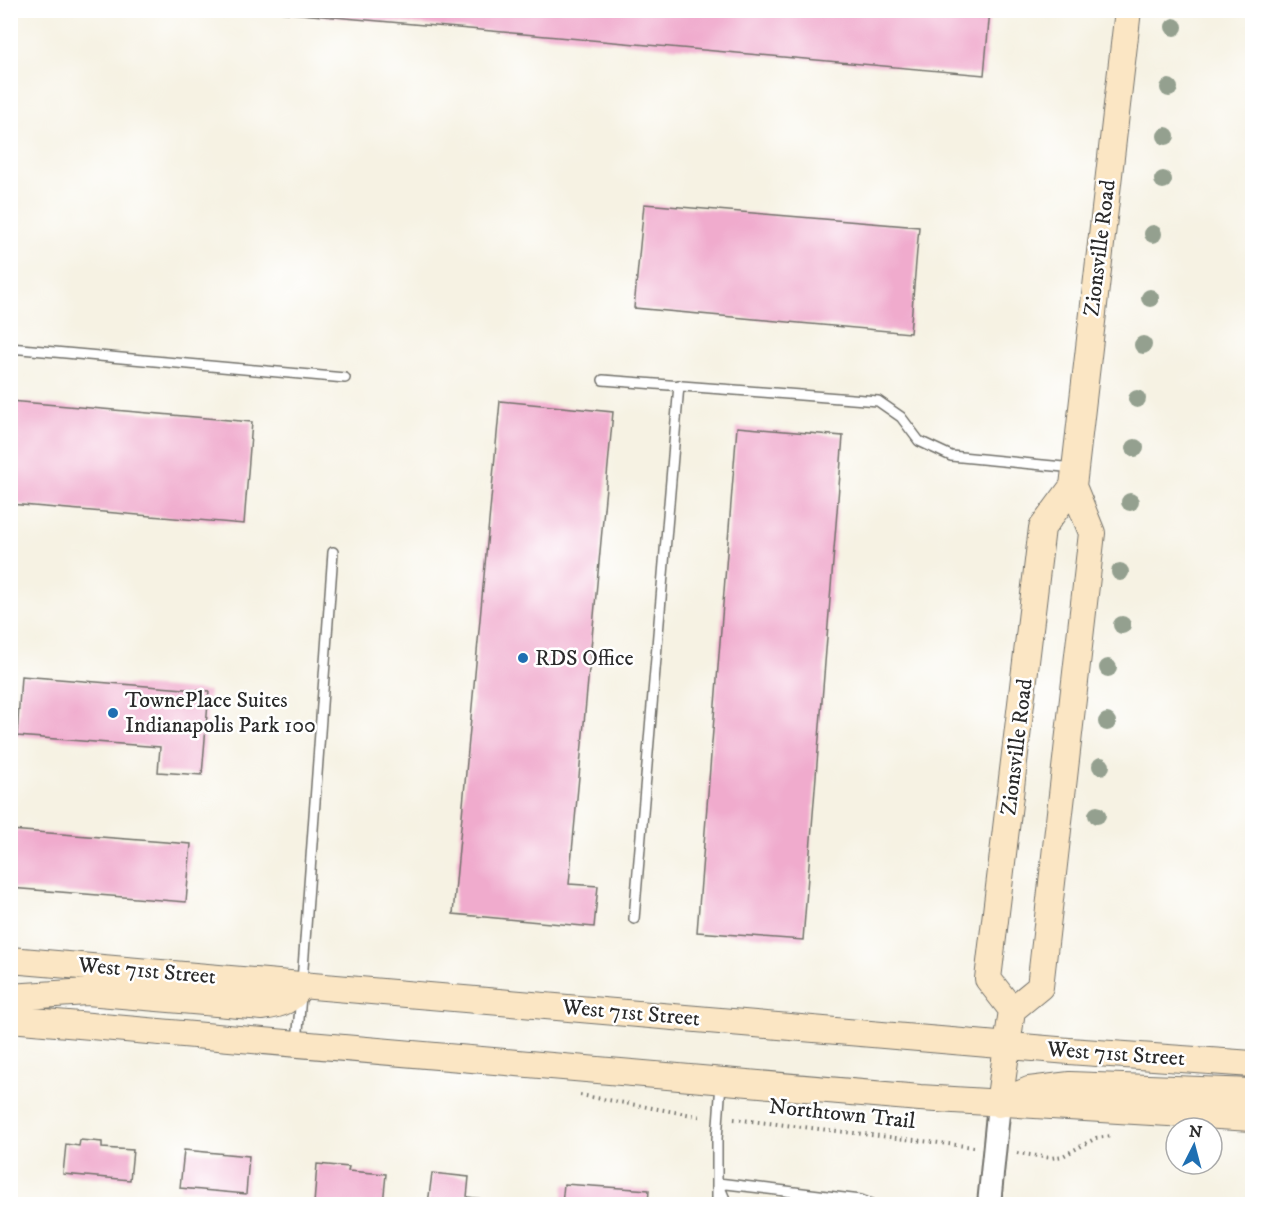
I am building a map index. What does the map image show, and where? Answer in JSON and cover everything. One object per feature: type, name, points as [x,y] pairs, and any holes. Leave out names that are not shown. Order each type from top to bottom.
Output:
[{"type":"main road","name":"Zionsville Road","points":[[1074,477],[1042,528],[1005,855],[988,979],[1012,1010],[1040,987],[1092,534],[1074,477],[1128,10]]},
{"type":"main road","name":"West 71st Street","points":[[10,960],[1007,1046],[1252,1064]]},
{"type":"main road","points":[[10,977],[78,965]]},
{"type":"main road","points":[[10,997],[87,992],[263,1007],[281,1005],[292,999],[302,985]]},
{"type":"main road","points":[[999,1104],[1012,1010]]},
{"type":"main road","points":[[10,1019],[999,1104],[1252,1118]]},
{"type":"main road","points":[[999,1104],[1029,1090],[1070,1085],[1252,1092]]},
{"type":"street","points":[[989,1204],[999,1104]]},
{"type":"lane","points":[[10,348],[345,378]]},
{"type":"lane","points":[[603,380],[878,401],[901,417],[919,441],[951,456],[1074,477]]},
{"type":"lane","points":[[634,919],[679,386]]},
{"type":"lane","points":[[297,1044],[333,552]]},
{"type":"lane","points":[[717,1204],[717,1139],[721,1081]]},
{"type":"lane","points":[[718,1183],[727,1204]]},
{"type":"lane","points":[[718,1183],[861,1200],[871,1204]]},
{"type":"path","points":[[577,1095],[699,1116]]},
{"type":"path","name":"Northtown Trail","points":[[743,1120],[937,1141]]},
{"type":"path","points":[[1044,1157],[1063,1156],[1096,1138],[1116,1136]]},
{"type":"building","points":[[255,10],[990,10],[984,75]]},
{"type":"building","points":[[644,204],[919,227],[910,333],[634,308]]},
{"type":"building","points":[[10,401],[252,422],[244,524],[10,504]]},
{"type":"building","points":[[500,401],[613,412],[569,884],[598,886],[594,927],[453,914]]},
{"type":"building","points":[[737,427],[843,436],[803,940],[697,932]]},
{"type":"building","name":"TownePlace Suites Indianapolis Park 100","points":[[21,676],[209,691],[202,775],[158,772],[160,747],[17,736]]},
{"type":"building","points":[[10,830],[191,844],[186,902],[10,888]]},
{"type":"building","points":[[80,1140],[102,1142],[102,1148],[133,1150],[130,1180],[63,1174],[66,1144],[79,1146]]},
{"type":"building","points":[[184,1150],[249,1156],[246,1194],[180,1188]]},
{"type":"building","points":[[317,1164],[349,1167],[348,1171],[386,1174],[383,1204],[314,1204]]},
{"type":"building","points":[[432,1173],[469,1177],[467,1197],[499,1201],[498,1204],[428,1204]]},
{"type":"building","points":[[564,1184],[649,1190],[648,1204],[562,1204]]},
{"type":"place","name":"RDS Office","points":[[523,658]]},
{"type":"place","name":"TownePlace Suites Indianapolis Park 100","points":[[113,713]]}]
